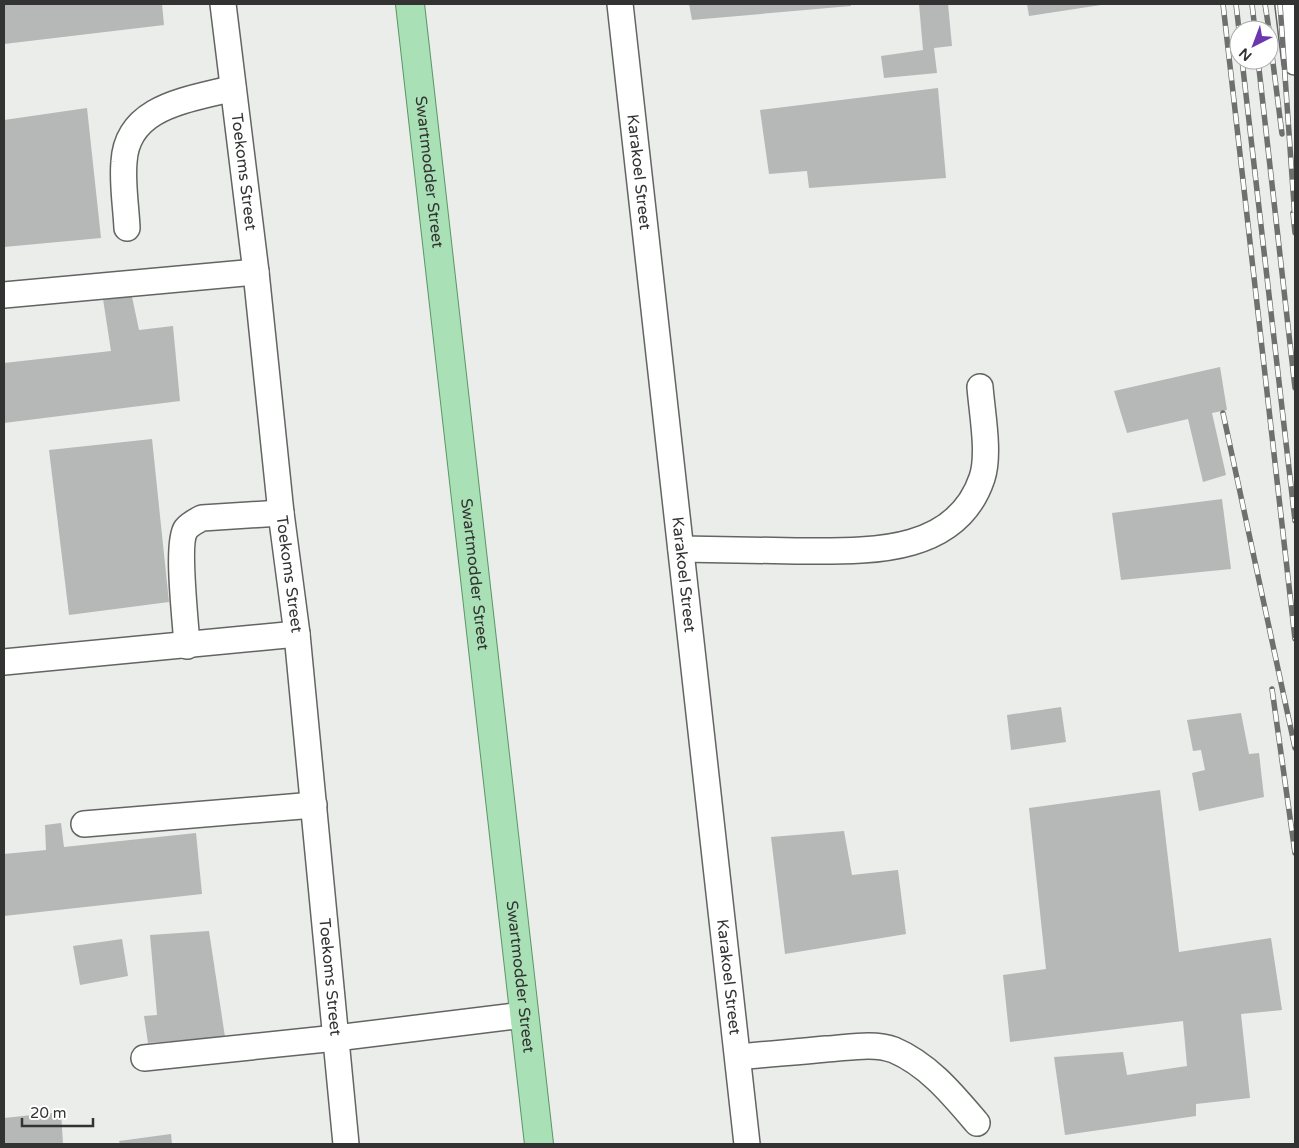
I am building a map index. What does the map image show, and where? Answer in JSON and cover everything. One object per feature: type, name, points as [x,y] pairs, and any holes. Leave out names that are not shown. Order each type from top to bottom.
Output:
[{"type":"main road","name":"Swartmodder Street","points":[[410,4],[539,1144]]},
{"type":"street","name":"Toekoms Street","points":[[223,4],[256,272],[281,512],[297,634],[346,1144]]},
{"type":"street","name":"Karakoel Street","points":[[620,4],[747,1144]]},
{"type":"street","points":[[1288,4],[1295,62]]},
{"type":"street","points":[[127,228],[124,162],[127,143],[134,130],[144,119],[170,105],[233,88]]},
{"type":"street","points":[[4,295],[256,272]]},
{"type":"street","points":[[681,549],[834,551],[885,549],[911,544],[932,535],[950,524],[964,512],[974,497],[983,476],[986,444],[980,387]]},
{"type":"street","points":[[188,646],[181,552],[185,530],[202,518],[281,512]]},
{"type":"street","points":[[4,662],[188,646],[297,634]]},
{"type":"street","points":[[84,824],[314,805]]},
{"type":"street","points":[[144,1058],[336,1038],[523,1015]]},
{"type":"street","points":[[738,1057],[867,1046],[892,1050],[927,1070],[944,1085],[978,1122]]},
{"type":"building","points":[[4,4],[162,4],[164,25],[4,44]]},
{"type":"building","points":[[689,4],[851,4],[851,6],[692,20]]},
{"type":"building","points":[[919,4],[948,4],[952,46],[934,48],[937,73],[884,78],[881,56],[923,50]]},
{"type":"building","points":[[1027,4],[1101,4],[1101,5],[1029,16]]},
{"type":"building","points":[[938,88],[946,178],[809,188],[807,171],[769,174],[760,110]]},
{"type":"building","points":[[87,108],[101,238],[4,247],[4,120]]},
{"type":"building","points":[[131,292],[139,330],[173,326],[180,401],[4,423],[4,363],[111,351],[103,299]]},
{"type":"building","points":[[1220,367],[1227,410],[1212,413],[1226,475],[1203,482],[1188,419],[1127,433],[1114,391]]},
{"type":"building","points":[[152,439],[169,602],[69,615],[49,450]]},
{"type":"building","points":[[1222,499],[1231,569],[1121,580],[1112,513]]},
{"type":"building","points":[[1061,707],[1066,742],[1011,750],[1007,715]]},
{"type":"building","points":[[1241,713],[1249,754],[1259,753],[1264,797],[1199,811],[1192,773],[1205,770],[1201,750],[1193,751],[1187,720]]},
{"type":"building","points":[[1160,790],[1179,952],[1271,938],[1282,1010],[1241,1014],[1250,1098],[1196,1104],[1196,1116],[1065,1135],[1054,1057],[1123,1052],[1127,1075],[1187,1066],[1183,1021],[1010,1042],[1003,975],[1046,969],[1029,808]]},
{"type":"building","points":[[61,823],[64,847],[196,833],[202,894],[4,916],[4,854],[46,850],[45,825]]},
{"type":"building","points":[[844,831],[852,875],[898,870],[906,934],[785,954],[771,837]]},
{"type":"building","points":[[209,931],[225,1037],[148,1043],[144,1016],[157,1015],[150,935]]},
{"type":"building","points":[[122,939],[128,976],[80,985],[73,946]]},
{"type":"building","points":[[61,1112],[63,1144],[4,1144],[4,1118]]},
{"type":"building","points":[[171,1134],[172,1144],[120,1144],[119,1141]]},
{"type":"railway","points":[[1223,4],[1295,639]]},
{"type":"railway","points":[[1236,4],[1238,20]]},
{"type":"railway","points":[[1252,4],[1254,20]]},
{"type":"railway","points":[[1265,4],[1267,20]]},
{"type":"railway","points":[[1280,4],[1295,219]]},
{"type":"railway","points":[[1243,70],[1295,521]]},
{"type":"railway","points":[[1259,70],[1295,388]]},
{"type":"railway","points":[[1274,70],[1282,134]]},
{"type":"railway","points":[[1293,213],[1295,233]]},
{"type":"railway","points":[[1223,413],[1295,748]]},
{"type":"railway","points":[[1272,689],[1295,853]]}]
